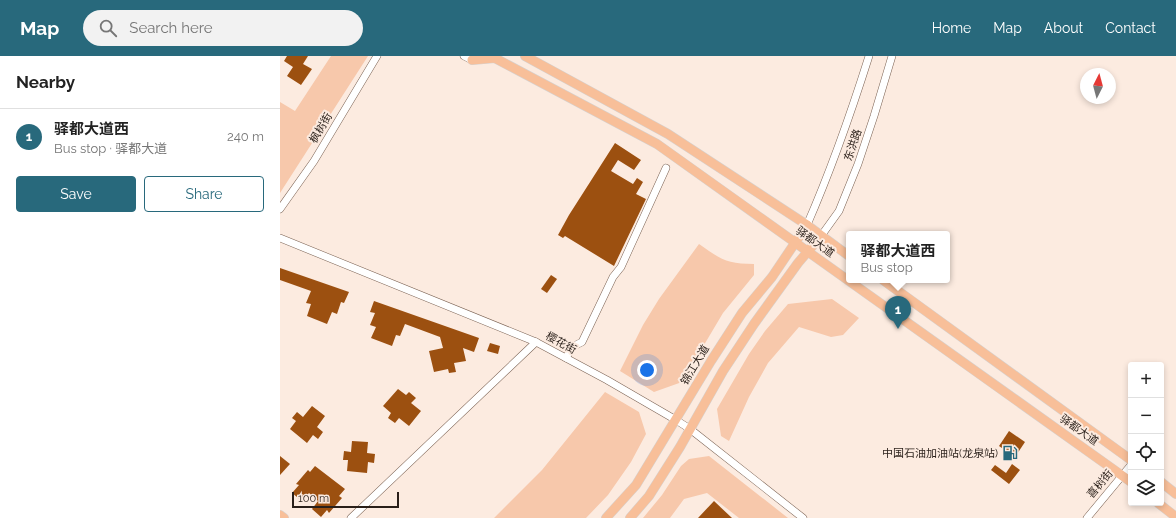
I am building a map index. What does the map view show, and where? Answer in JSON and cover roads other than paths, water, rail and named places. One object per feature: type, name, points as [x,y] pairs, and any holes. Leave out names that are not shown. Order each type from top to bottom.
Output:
[{"type":"main road","name":"驿都大道","points":[[525,56],[668,134],[807,225],[846,254]]},
{"type":"main road","name":"驿都大道","points":[[493,57],[657,144],[846,278]]},
{"type":"main road","points":[[468,58],[493,57]]},
{"type":"main road","name":"锦江大道","points":[[606,518],[636,485],[711,361],[742,313],[772,277],[807,225]]},
{"type":"main road","points":[[630,518],[649,496],[723,371],[754,324],[808,251],[821,236]]},
{"type":"main road","name":"驿都大道","points":[[853,283],[1128,480]]},
{"type":"main road","name":"驿都大道","points":[[887,283],[1128,458]]},
{"type":"main road","points":[[1164,484],[1176,494]]},
{"type":"main road","points":[[1162,506],[1176,517]]},
{"type":"main road","points":[[280,515],[284,518]]},
{"type":"street","name":"枫树街","points":[[280,209],[314,161],[377,56]]},
{"type":"street","name":"东洪路","points":[[807,225],[826,182],[869,56]]},
{"type":"street","name":"东洪路","points":[[821,236],[839,211],[858,164],[892,56]]},
{"type":"street","points":[[566,358],[572,347],[582,342],[613,277],[621,267],[666,168]]},
{"type":"street","name":"樱花街","points":[[280,238],[536,342],[566,358],[690,429],[803,518]]},
{"type":"street","points":[[351,518],[536,342]]},
{"type":"street","name":"喜树街","points":[[1087,518],[1128,468]]},
{"type":"place","name":"驿都大道西","points":[[898,329]]},
{"type":"place","name":"中国石油加油站(龙泉站)","points":[[1010,453]]}]
